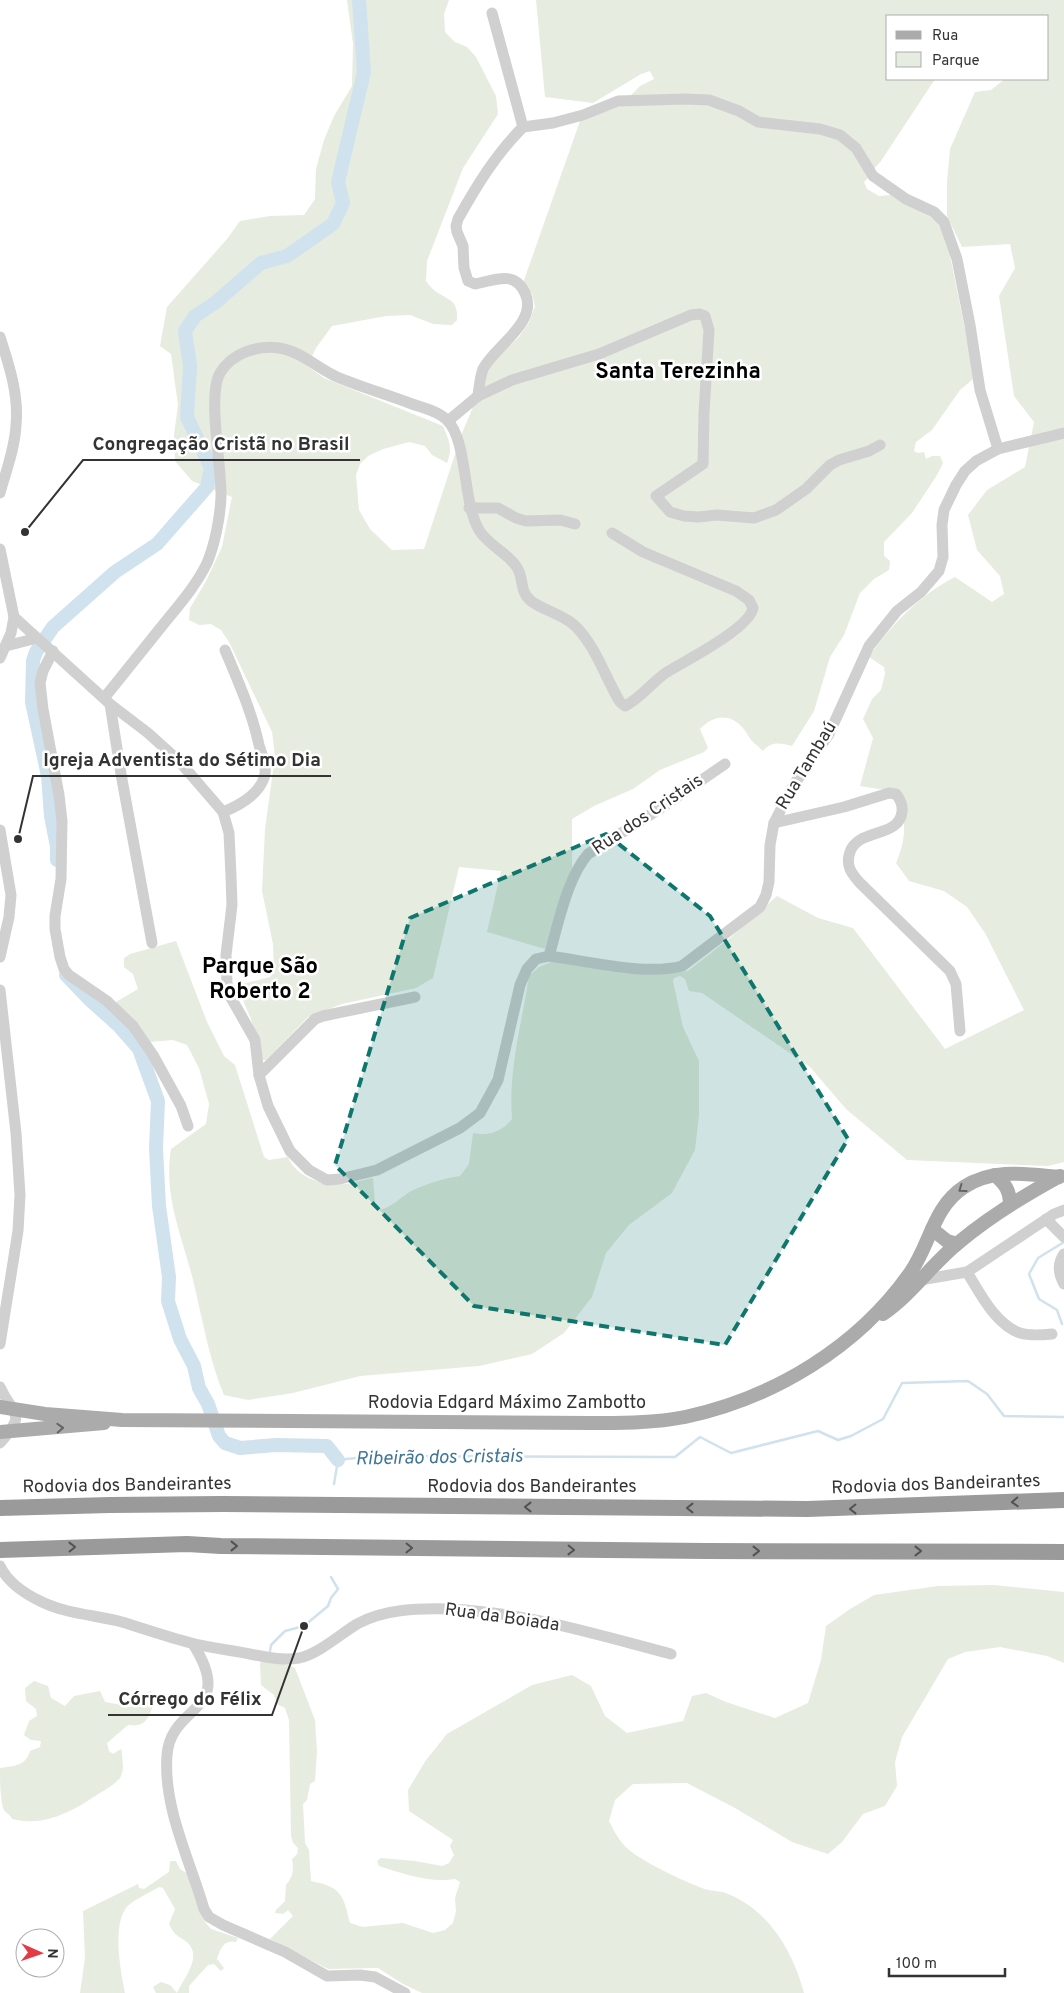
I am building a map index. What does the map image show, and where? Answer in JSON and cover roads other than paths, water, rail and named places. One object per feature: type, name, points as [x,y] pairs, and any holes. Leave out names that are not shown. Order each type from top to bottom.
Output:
[{"type":"highway","name":"Rodovia dos Bandeirantes","points":[[8,1508],[223,1504],[807,1509],[1064,1500]]},
{"type":"highway","points":[[0,1550],[187,1544],[221,1546],[707,1551],[1064,1552]]},
{"type":"main road","name":"Rodovia Edgard Máximo Zambotto","points":[[867,1324],[910,1274],[944,1205],[962,1188],[980,1178],[995,1175],[1020,1173],[1062,1176]]},
{"type":"main road","points":[[995,1175],[1007,1187],[1010,1195],[1010,1205]]},
{"type":"main road","name":"Rodovia Edgard Máximo Zambotto","points":[[7,1408],[45,1414],[122,1420],[606,1423],[685,1417],[737,1402],[782,1383],[840,1346],[867,1324],[892,1308],[952,1248],[984,1221],[1062,1176]]},
{"type":"main road","points":[[932,1229],[947,1241],[952,1248]]},
{"type":"main road","name":"Rodovia Edgard Máximo Zambotto","points":[[6,1432],[92,1425],[122,1420]]},
{"type":"street","points":[[492,13],[524,127]]},
{"type":"street","points":[[478,396],[483,370],[520,325],[528,308],[528,298],[524,290],[512,279],[502,277],[475,284],[468,281],[464,268],[463,246],[456,226],[458,219],[484,174],[504,146],[524,127],[553,123],[583,115],[618,101],[709,100],[739,111],[758,122],[820,129],[840,135],[856,148],[873,176],[906,199],[934,212],[944,222],[957,259],[980,390],[998,449]]},
{"type":"street","points":[[448,421],[478,396],[531,374],[599,354],[678,320],[700,314],[705,316],[709,330],[704,412],[704,464],[656,496],[670,512],[684,516],[717,515],[754,518],[776,510],[798,494],[830,464],[869,451],[880,445]]},
{"type":"street","points":[[0,337],[10,368],[17,416],[13,444],[0,493]]},
{"type":"street","points":[[152,943],[107,700],[182,601],[207,563],[219,517],[221,497],[215,416],[216,388],[220,374],[229,362],[240,354],[263,348],[294,351],[339,378],[432,411],[448,421],[456,436],[461,455],[470,508],[484,537],[508,556],[518,569],[523,593],[533,602],[573,624],[591,650],[620,702],[625,706],[666,673],[723,638],[751,616],[753,608],[749,600],[736,592],[643,552],[612,534]]},
{"type":"street","name":"Rua Tambaú","points":[[549,956],[651,970],[682,966],[760,907],[766,895],[769,882],[770,846],[774,823],[793,786],[829,734],[869,646],[897,611],[921,592],[940,571],[943,557],[942,525],[944,510],[956,485],[965,471],[976,461],[998,449],[1064,433]]},
{"type":"street","points":[[470,508],[498,508],[526,521],[560,520],[575,524]]},
{"type":"street","points":[[0,552],[14,617],[6,646],[0,658]]},
{"type":"street","points":[[14,617],[179,761],[223,812],[228,833],[232,895],[226,955],[227,983],[230,996],[255,1040],[260,1075],[268,1106],[286,1144],[299,1162],[309,1170],[327,1180],[340,1179],[377,1170],[460,1128],[480,1113],[498,1080],[520,985],[526,969],[536,958],[549,956]]},
{"type":"street","points":[[6,646],[38,639]]},
{"type":"street","points":[[50,649],[40,683],[62,821],[61,879],[55,923],[60,957],[64,969],[69,975],[107,1002],[133,1026],[154,1055],[181,1106],[188,1126]]},
{"type":"street","points":[[223,812],[241,804],[253,794],[263,780],[265,771],[254,721],[225,650]]},
{"type":"street","name":"Rua dos Cristais","points":[[549,956],[573,877],[581,862],[598,848],[725,764]]},
{"type":"street","points":[[774,823],[844,808],[889,793],[896,794],[902,809],[898,823],[857,842],[851,849],[848,865],[850,872],[860,883],[950,971],[956,984],[960,1031]]},
{"type":"street","points":[[0,830],[11,895],[9,917],[0,957]]},
{"type":"street","points":[[0,990],[16,1133],[20,1195],[18,1231],[0,1344]]},
{"type":"street","points":[[260,1075],[315,1019],[415,997]]},
{"type":"street","points":[[920,1280],[964,1272],[1046,1219],[1064,1210]]},
{"type":"street","points":[[1046,1219],[1064,1237]]},
{"type":"street","points":[[952,1248],[952,1266],[964,1272],[996,1315],[1021,1333],[1035,1335],[1052,1334]]},
{"type":"street","points":[[1064,1254],[1061,1258],[1059,1270],[1064,1284]]},
{"type":"street","points":[[0,1387],[7,1408],[16,1420],[0,1443]]},
{"type":"street","name":"Rua da Boiada","points":[[0,1566],[14,1584],[43,1602],[63,1610],[121,1622],[193,1644],[275,1658],[298,1658],[313,1653],[358,1624],[376,1615],[400,1611],[448,1609],[562,1626],[671,1654]]},
{"type":"street","points":[[193,1644],[206,1666],[208,1684],[206,1696],[170,1738],[166,1755],[172,1810],[204,1909],[209,1917],[285,1952],[327,1976],[360,1975],[374,1977],[405,1993]]},
{"type":"waterway","name":"Ribeirão dos Cristais","points":[[57,860],[48,776],[32,702],[33,661],[36,652],[53,627],[115,572],[157,544],[207,487],[211,468],[187,417],[190,366],[185,331],[195,316],[215,303],[261,263],[287,256],[333,224],[343,203],[338,182],[364,72],[359,0]]},
{"type":"waterway","name":"Ribeirão dos Cristais","points":[[66,975],[118,1025],[139,1049],[158,1101],[156,1148],[159,1206],[169,1277],[168,1301],[180,1339],[194,1366],[199,1388],[208,1404],[219,1436],[225,1443],[240,1448],[276,1445],[327,1446],[338,1460]]},
{"type":"waterway","name":"Ribeirão dos Cristais","points":[[1062,1324],[1057,1310],[1039,1299],[1029,1274],[1038,1258],[1064,1242]]},
{"type":"waterway","name":"Ribeirão dos Cristais","points":[[334,1484],[338,1460],[373,1456],[675,1457],[700,1437],[731,1453],[818,1431],[838,1440],[851,1436],[883,1419],[902,1383],[968,1381],[987,1394],[1004,1416],[1064,1417]]},
{"type":"waterway","points":[[270,1651],[271,1645],[285,1631],[304,1626],[328,1606],[338,1589],[331,1577]]},
{"type":"place","name":"Congregação Cristã no Brasil","points":[[25,532]]},
{"type":"place","name":"Igreja Adventista do Sétimo Dia","points":[[18,839]]},
{"type":"place","name":"Córrego do Félix","points":[[304,1626]]},
{"type":"district","name":"Santa Terezinha","points":[[678,372]]},
{"type":"district","name":"Parque São Roberto 2","points":[[260,980]]}]
